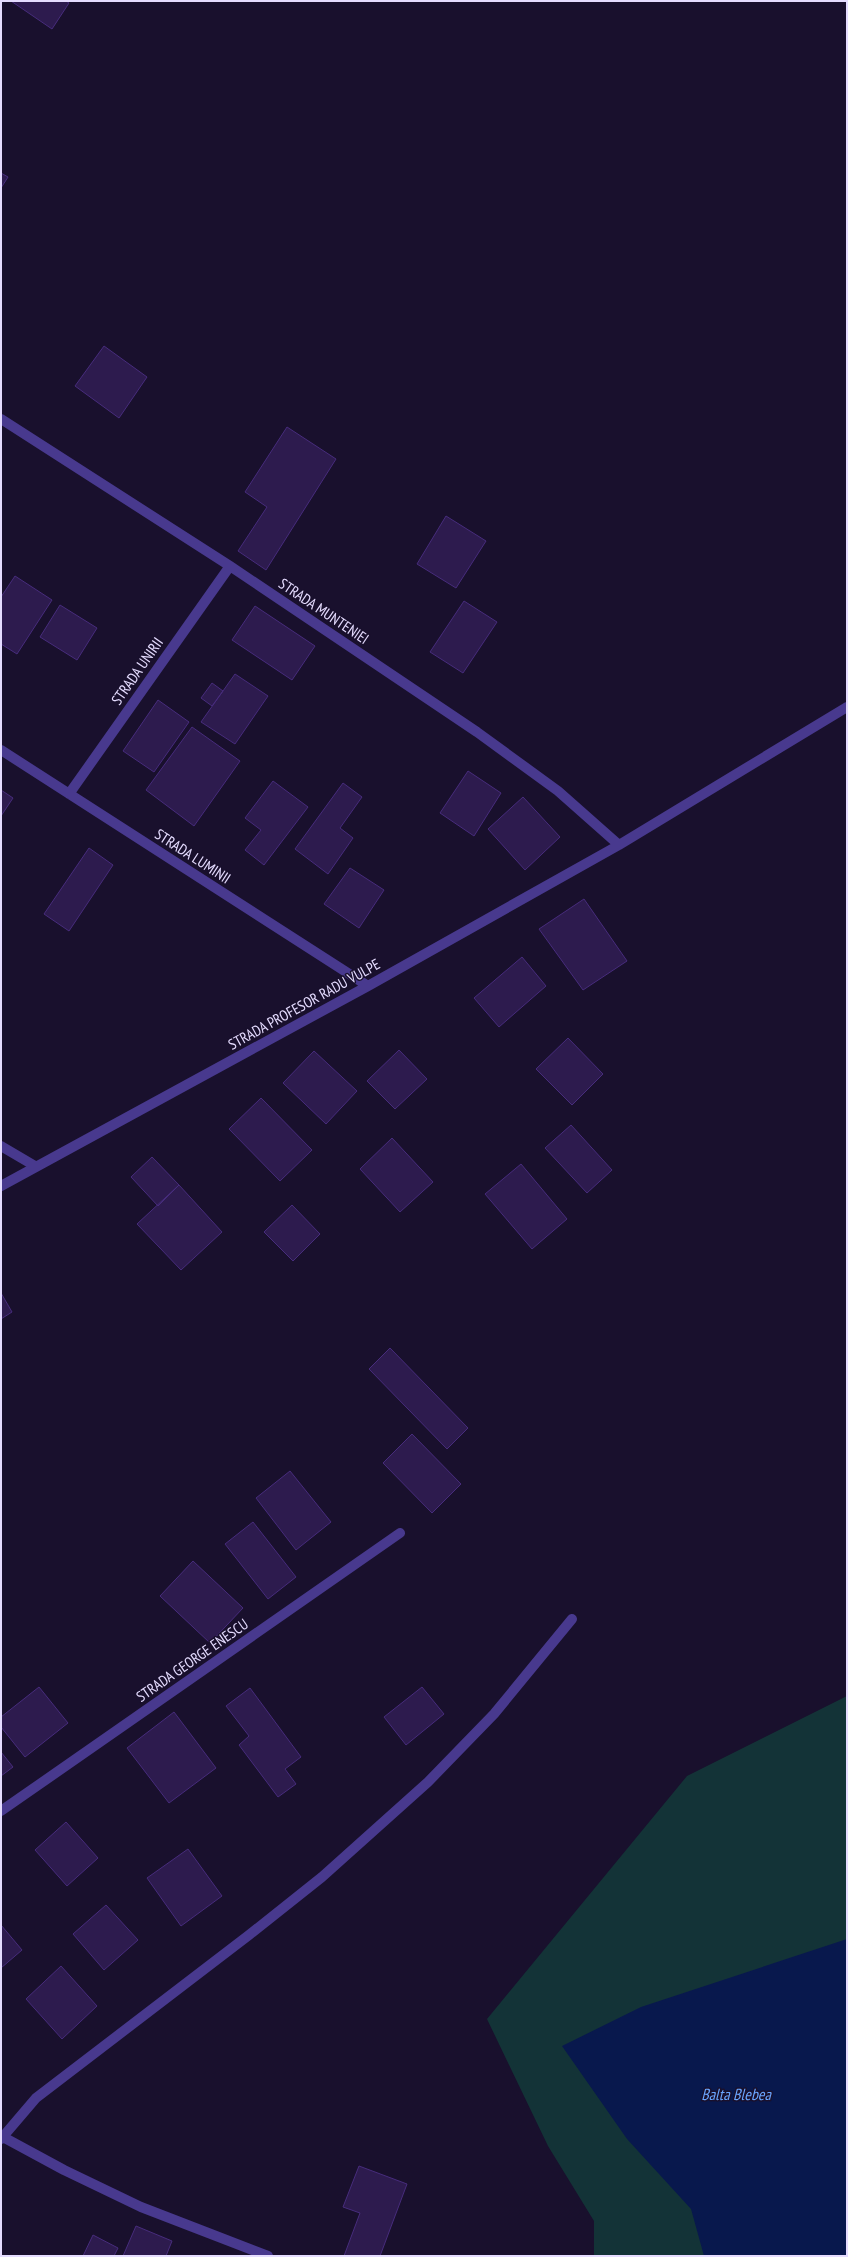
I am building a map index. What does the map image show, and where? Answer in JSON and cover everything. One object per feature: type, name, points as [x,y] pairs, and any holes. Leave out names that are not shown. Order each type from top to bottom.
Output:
[{"type":"street","name":"STRADA MUNTENIEI","points":[[1,419],[230,566],[483,737],[558,792],[619,845]]},
{"type":"street","name":"STRADA UNIRII","points":[[69,794],[230,566]]},
{"type":"street","name":"STRADA PROFESOR RADU VULPE","points":[[1,1186],[35,1166],[368,986],[619,845],[847,707]]},
{"type":"street","name":"STRADA LUMINII","points":[[1,750],[368,986]]},
{"type":"street","points":[[1,1146],[35,1166]]},
{"type":"street","name":"STRADA GEORGE ENESCU","points":[[1,1811],[400,1533]]},
{"type":"street","points":[[268,2256],[141,2207],[2,2138],[36,2098],[310,1886],[428,1782],[494,1714],[572,1619]]},
{"type":"green space","points":[[847,1696],[847,2256],[594,2256],[594,2221],[548,2146],[487,2019],[687,1776]]},
{"type":"water","name":"Balta Blebea","points":[[847,1939],[847,2256],[704,2256],[691,2209],[627,2139],[562,2046],[641,2007]]},
{"type":"building","points":[[11,1],[66,1],[69,3],[52,29]]},
{"type":"building","points":[[1,173],[8,177],[1,188]]},
{"type":"building","points":[[104,346],[147,377],[119,418],[75,386]]},
{"type":"building","points":[[287,427],[336,459],[266,570],[238,551],[267,507],[245,492]]},
{"type":"building","points":[[446,516],[486,541],[456,588],[417,564]]},
{"type":"building","points":[[15,576],[52,600],[17,654],[1,644],[1,597]]},
{"type":"building","points":[[464,601],[497,622],[463,673],[430,652]]},
{"type":"building","points":[[60,605],[97,628],[77,660],[40,637]]},
{"type":"building","points":[[255,606],[315,646],[292,680],[232,640]]},
{"type":"building","points":[[235,674],[268,696],[235,744],[201,722]]},
{"type":"building","points":[[212,683],[223,691],[212,706],[201,698]]},
{"type":"building","points":[[158,700],[189,722],[154,772],[123,751]]},
{"type":"building","points":[[192,727],[240,761],[194,826],[146,790]]},
{"type":"building","points":[[468,771],[501,793],[474,836],[440,813]]},
{"type":"building","points":[[273,781],[308,807],[264,865],[245,850],[261,830],[245,818]]},
{"type":"building","points":[[343,783],[362,797],[340,828],[353,838],[328,874],[295,849]]},
{"type":"building","points":[[1,790],[13,798],[1,816]]},
{"type":"building","points":[[523,797],[560,837],[525,870],[488,829]]},
{"type":"building","points":[[89,848],[113,865],[69,931],[44,914]]},
{"type":"building","points":[[350,868],[384,890],[359,928],[324,904]]},
{"type":"building","points":[[584,899],[627,961],[583,990],[539,929]]},
{"type":"building","points":[[522,957],[546,986],[499,1027],[474,998]]},
{"type":"building","points":[[568,1038],[603,1074],[572,1105],[536,1069]]},
{"type":"building","points":[[399,1050],[427,1079],[395,1109],[367,1081]]},
{"type":"building","points":[[314,1051],[357,1091],[326,1124],[283,1083]]},
{"type":"building","points":[[261,1098],[312,1150],[280,1181],[229,1129]]},
{"type":"building","points":[[571,1125],[612,1170],[587,1193],[545,1148]]},
{"type":"building","points":[[392,1138],[433,1182],[400,1212],[360,1169]]},
{"type":"building","points":[[152,1157],[179,1185],[158,1206],[131,1177]]},
{"type":"building","points":[[521,1164],[567,1219],[532,1249],[485,1194]]},
{"type":"building","points":[[179,1185],[222,1232],[181,1270],[137,1224]]},
{"type":"building","points":[[292,1205],[320,1234],[293,1261],[264,1232]]},
{"type":"building","points":[[1,1293],[12,1312],[1,1319]]},
{"type":"building","points":[[390,1348],[468,1428],[447,1449],[369,1369]]},
{"type":"building","points":[[412,1434],[461,1484],[432,1513],[383,1463]]},
{"type":"building","points":[[290,1471],[331,1522],[296,1550],[256,1498]]},
{"type":"building","points":[[253,1522],[296,1577],[268,1599],[225,1544]]},
{"type":"building","points":[[193,1561],[243,1608],[210,1643],[160,1596]]},
{"type":"building","points":[[39,1687],[68,1723],[25,1757],[1,1727],[1,1717]]},
{"type":"building","points":[[422,1687],[444,1714],[406,1745],[384,1717]]},
{"type":"building","points":[[250,1688],[301,1757],[285,1769],[296,1784],[278,1797],[239,1745],[249,1736],[226,1706]]},
{"type":"building","points":[[174,1712],[216,1768],[169,1803],[127,1748]]},
{"type":"building","points":[[1,1752],[13,1767],[1,1776]]},
{"type":"building","points":[[66,1822],[98,1858],[67,1886],[35,1850]]},
{"type":"building","points":[[188,1849],[222,1896],[181,1926],[147,1878]]},
{"type":"building","points":[[106,1905],[138,1940],[104,1970],[73,1934]]},
{"type":"building","points":[[1,1925],[22,1950],[1,1968]]},
{"type":"building","points":[[61,1966],[97,2006],[62,2039],[26,1999]]},
{"type":"building","points":[[359,2166],[407,2184],[380,2256],[344,2256],[360,2213],[343,2207]]},
{"type":"building","points":[[136,2226],[172,2241],[166,2256],[123,2256]]},
{"type":"building","points":[[93,2235],[118,2248],[114,2256],[83,2256]]}]
